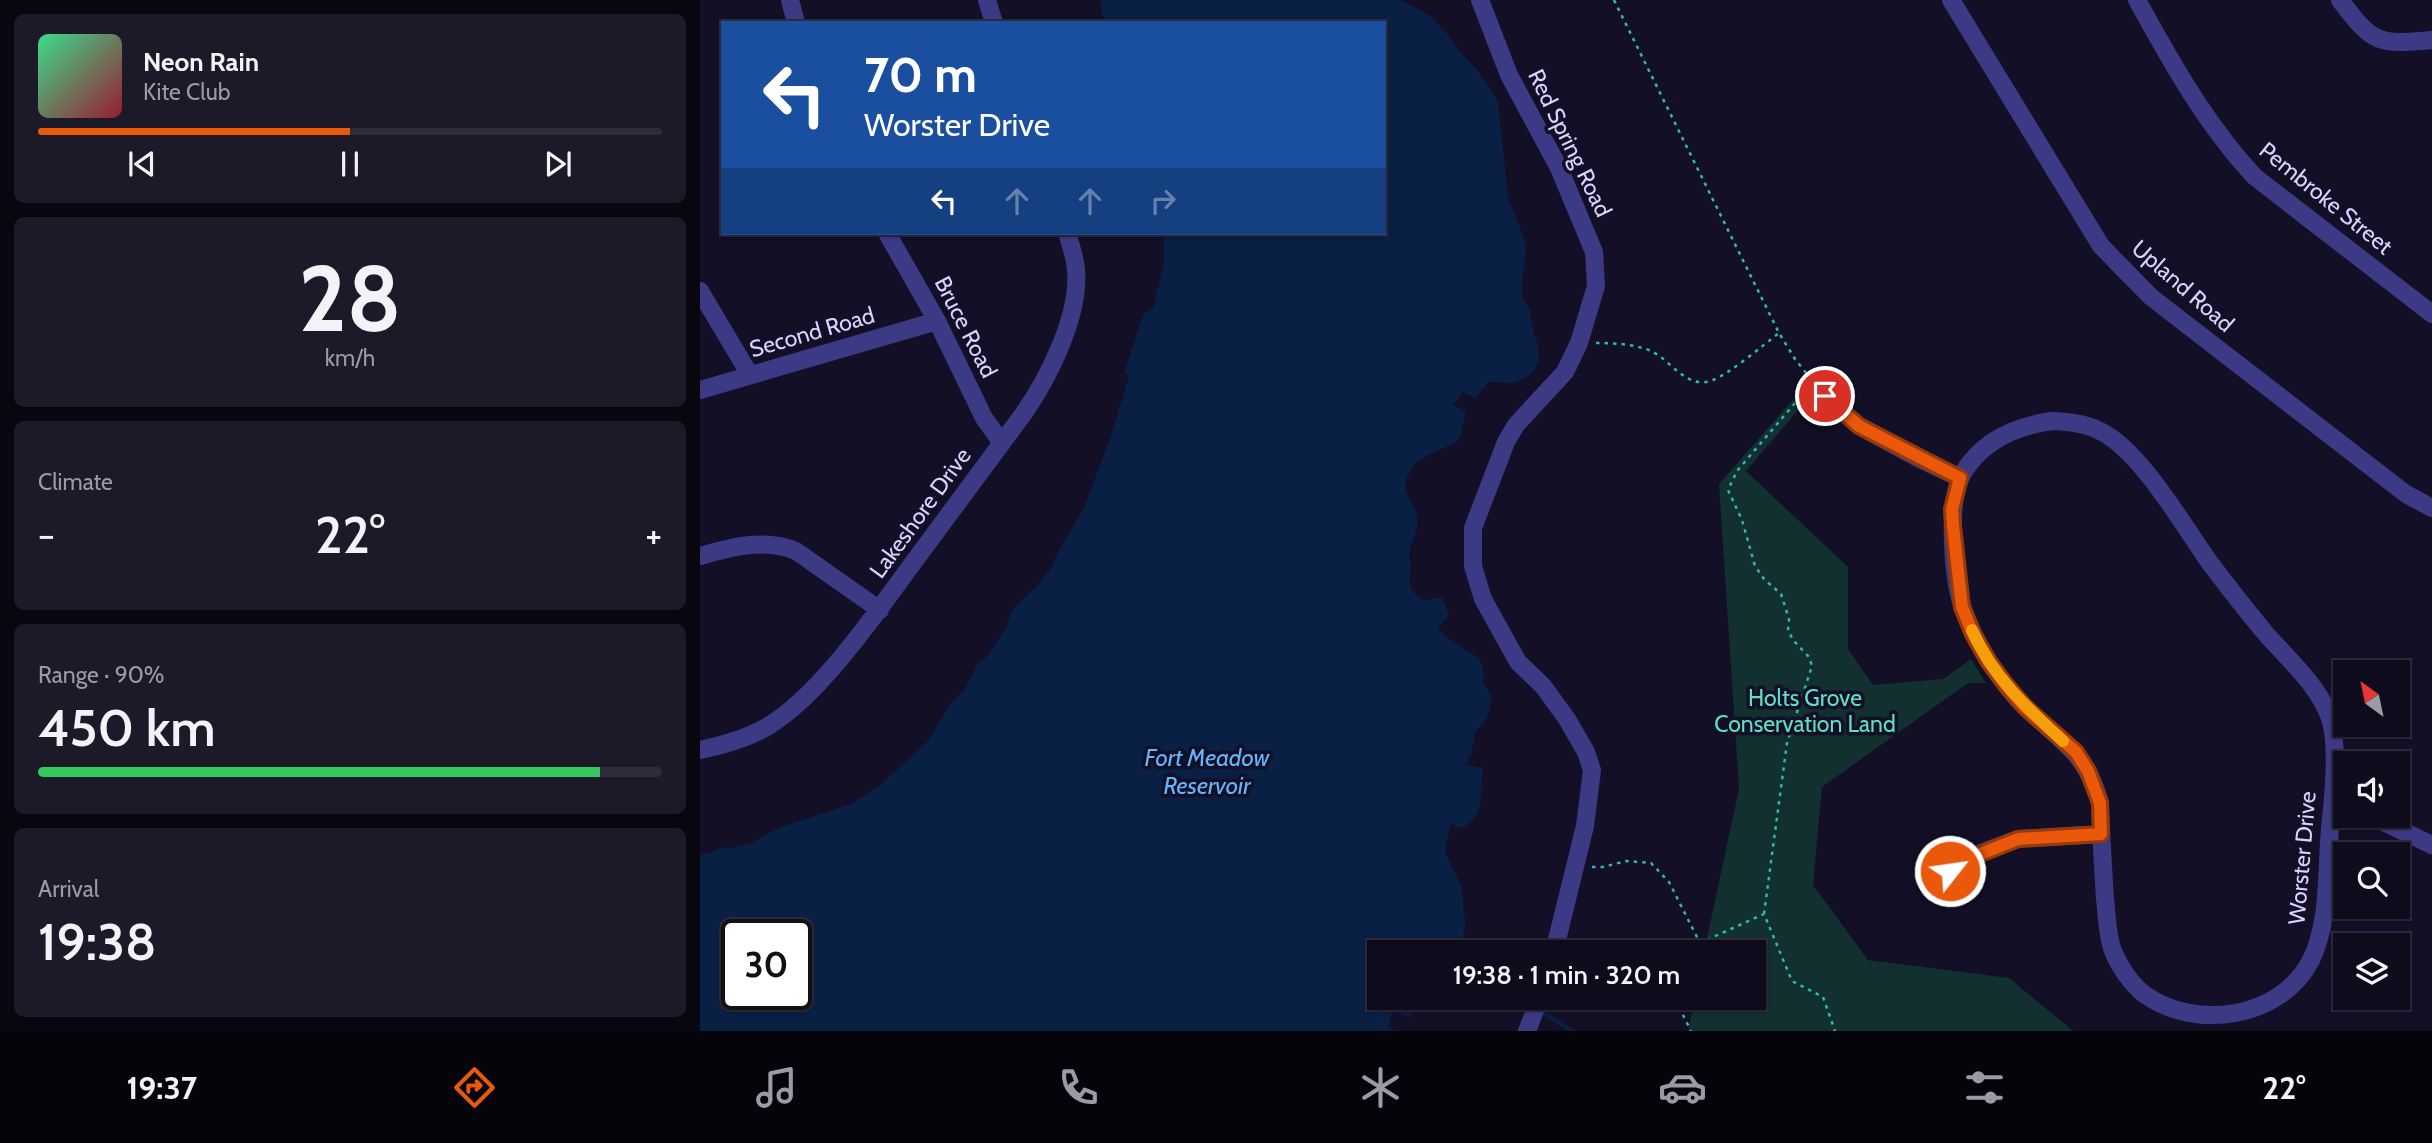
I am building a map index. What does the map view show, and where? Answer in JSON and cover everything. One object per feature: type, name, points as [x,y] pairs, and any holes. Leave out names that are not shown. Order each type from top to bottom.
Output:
[{"type":"street","points":[[790,0],[795,21]]},
{"type":"street","points":[[988,0],[993,21]]},
{"type":"street","name":"Red Spring Road","points":[[1480,0],[1509,75],[1559,168],[1594,252],[1596,286],[1579,343],[1565,372],[1516,425],[1506,442],[1473,528],[1473,566],[1483,599],[1518,662],[1543,686],[1567,719],[1586,752],[1592,770],[1586,826],[1557,940]]},
{"type":"street","name":"Upland Road","points":[[1951,0],[2101,246],[2151,297],[2406,494],[2432,508]]},
{"type":"street","name":"Pembroke Street","points":[[2137,0],[2225,143],[2246,168],[2432,314]]},
{"type":"street","points":[[2340,0],[2362,29],[2375,38],[2396,44],[2432,40]]},
{"type":"street","name":"Bruce Road","points":[[888,235],[937,321],[976,404],[1002,443]]},
{"type":"street","name":"Lakeshore Drive","points":[[700,750],[751,735],[782,716],[817,683],[880,610],[1002,443],[1045,381],[1066,328],[1077,272],[1068,235]]},
{"type":"street","points":[[700,291],[750,375]]},
{"type":"street","name":"Second Road","points":[[700,390],[937,321]]},
{"type":"street","points":[[1825,396],[1859,426],[1960,478]]},
{"type":"street","name":"Worster Drive","points":[[2334,751],[2331,720],[2320,696],[2238,600],[2144,470],[2120,443],[2098,429],[2052,421],[2011,430],[1973,458],[1960,478],[1952,509],[1953,542],[1962,607],[1973,634],[2006,685],[2025,707],[2076,752],[2088,771],[2100,803],[2107,918],[2112,949],[2123,969],[2142,993],[2163,1005],[2195,1014],[2228,1016],[2279,996],[2296,981],[2310,962],[2320,939],[2335,828]]},
{"type":"street","points":[[700,556],[758,544],[784,546],[796,551],[880,610]]},
{"type":"street","points":[[2396,828],[2432,845]]},
{"type":"street","points":[[1950,871],[1978,855],[2018,839],[2101,834]]},
{"type":"street","points":[[1527,1031],[1535,1010]]},
{"type":"path","points":[[1614,0],[1779,333],[1825,396]]},
{"type":"path","points":[[1579,343],[1619,343],[1646,349],[1659,355],[1693,382],[1712,380],[1779,333]]},
{"type":"path","points":[[1825,396],[1801,397],[1737,471],[1728,490],[1742,520],[1755,566],[1764,579],[1781,594],[1789,619],[1788,630],[1793,640],[1809,657],[1812,666],[1787,743],[1764,914],[1792,981],[1823,997],[1835,1031]]},
{"type":"path","points":[[1575,866],[1603,867],[1626,861],[1651,863],[1669,882],[1698,940]]},
{"type":"path","points":[[1707,940],[1764,914]]},
{"type":"path","points":[[1682,1010],[1691,1031]]},
{"type":"green space","name":"Holts Grove Conservation Land","points":[[1798,394],[1806,401],[1746,471],[1848,567],[1848,649],[1873,685],[1943,679],[1971,659],[1986,683],[1968,683],[1822,787],[1813,885],[1868,960],[2009,978],[2073,1031],[1688,1031],[1692,1010],[1766,1010],[1766,940],[1707,940],[1739,789],[1719,484]]},
{"type":"water","name":"Fort Meadow Reservoir","points":[[1100,0],[1401,0],[1429,15],[1478,71],[1498,101],[1508,198],[1524,237],[1526,249],[1521,290],[1531,311],[1538,346],[1538,363],[1534,370],[1517,382],[1488,382],[1475,398],[1462,392],[1454,405],[1466,412],[1459,438],[1414,465],[1405,484],[1418,522],[1409,554],[1410,586],[1425,601],[1442,597],[1449,615],[1438,629],[1479,659],[1483,668],[1483,681],[1492,698],[1487,718],[1475,732],[1467,765],[1483,768],[1478,810],[1470,823],[1462,828],[1450,824],[1445,852],[1462,888],[1465,925],[1463,940],[1367,940],[1367,1010],[1413,1010],[1410,1018],[1392,1011],[1388,1028],[1397,1031],[700,1031],[700,855],[722,847],[750,844],[778,828],[851,804],[878,787],[927,742],[950,704],[964,691],[977,665],[986,657],[1006,628],[1012,610],[1038,585],[1053,565],[1083,510],[1110,439],[1129,376],[1124,373],[1144,312],[1150,311],[1154,305],[1164,262],[1164,235],[1386,235],[1386,21],[1104,21]]},
{"type":"waterway","points":[[1541,1011],[1572,1031]]},
{"type":"slow traffic","points":[[1972,630],[1989,662],[2006,685],[2025,707],[2063,741]]},
{"type":"route","points":[[1825,396],[1859,426],[1960,478],[1952,509],[1953,542],[1962,607],[1973,634],[1989,662],[2025,707],[2076,752],[2096,788],[2100,803],[2101,834],[2018,839],[1998,845],[1950,871]]}]
